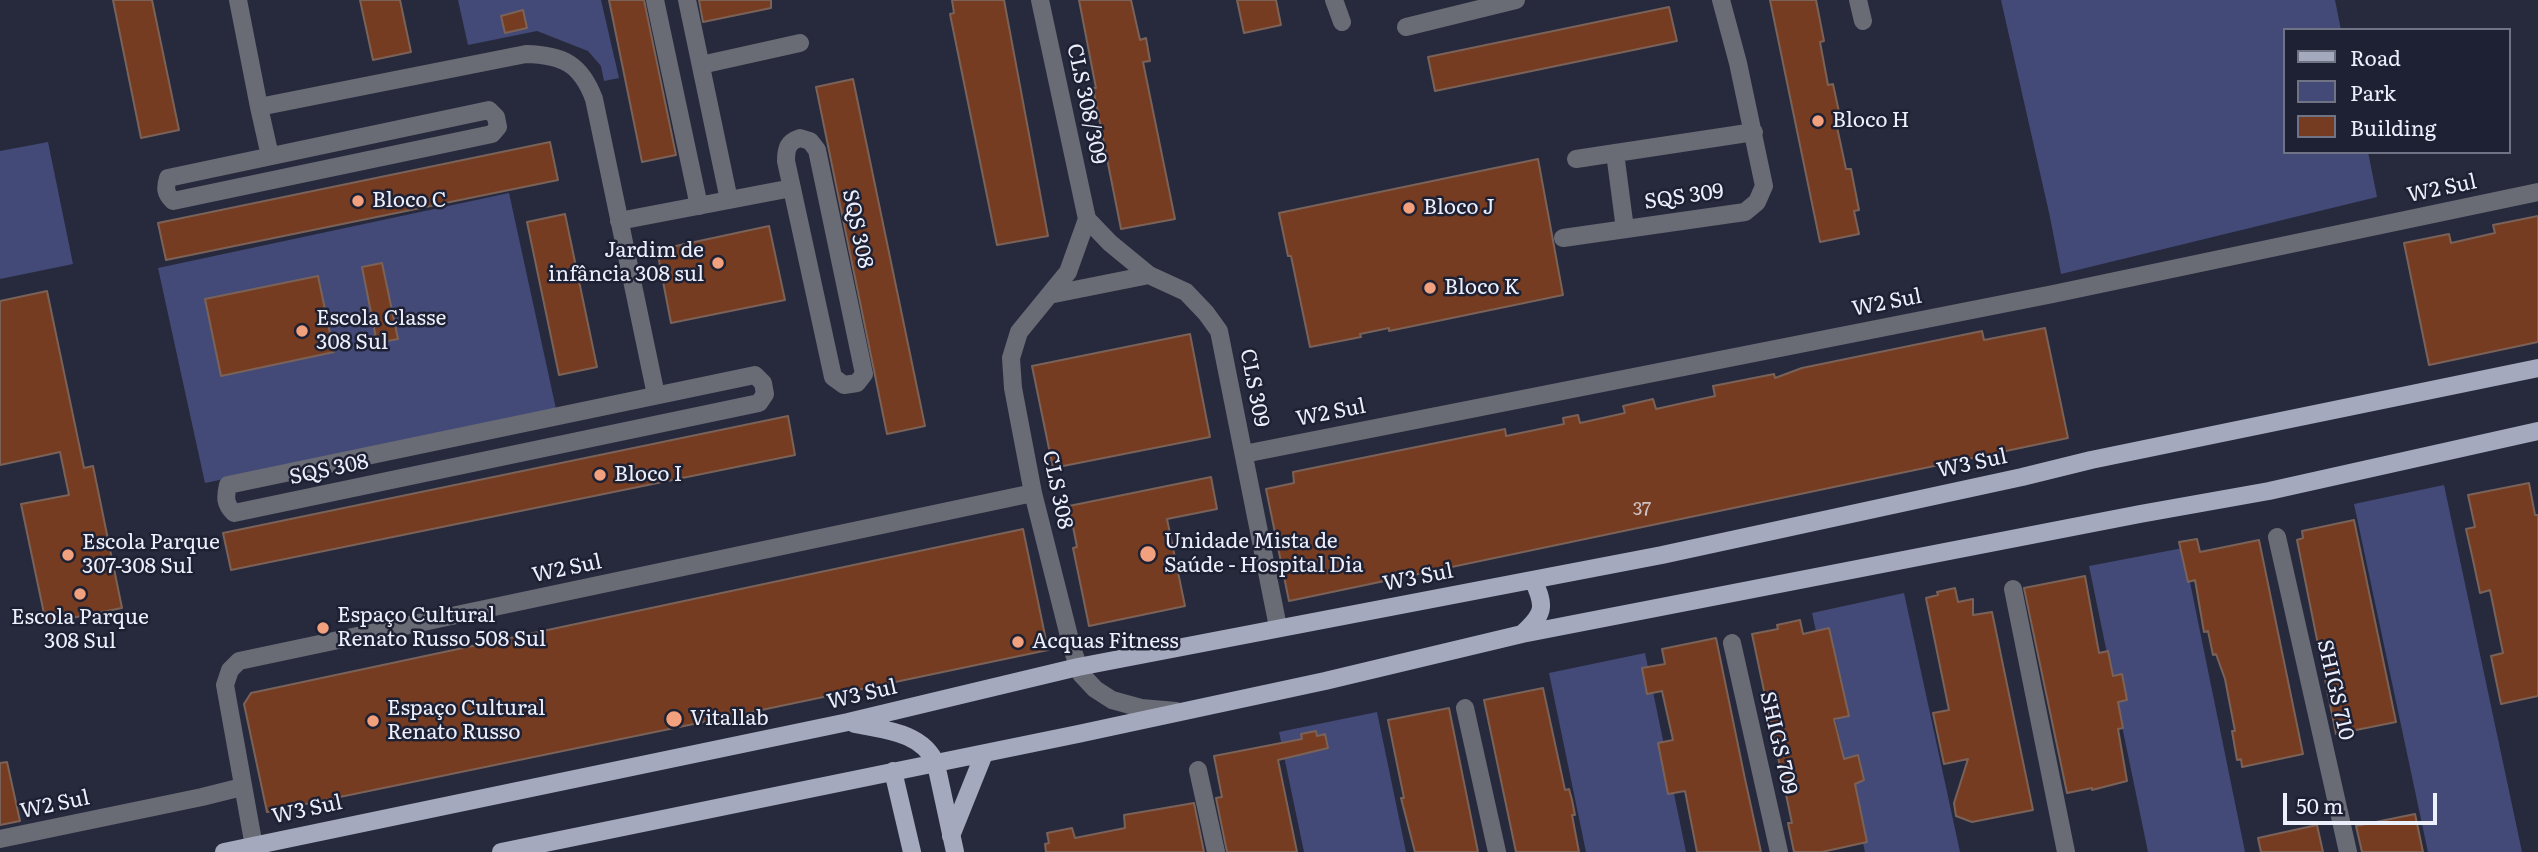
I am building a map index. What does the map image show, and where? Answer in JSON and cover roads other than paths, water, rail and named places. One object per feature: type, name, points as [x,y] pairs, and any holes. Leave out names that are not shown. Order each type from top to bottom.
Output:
[{"type":"main road","name":"W3 Sul","points":[[224,852],[254,849],[848,722],[1078,667],[1675,552],[2091,460],[2538,368]]},
{"type":"main road","points":[[501,852],[984,754],[1522,634],[2269,491],[2538,431]]},
{"type":"main road","points":[[1522,634],[1538,619],[1542,608],[1541,596],[1533,580]]},
{"type":"main road","points":[[848,722],[912,738],[926,748],[936,764],[953,844]]},
{"type":"main road","points":[[953,844],[984,754]]},
{"type":"main road","points":[[893,771],[912,852]]},
{"type":"street","points":[[238,0],[270,156]]},
{"type":"street","points":[[655,0],[699,206]]},
{"type":"street","points":[[687,0],[729,200]]},
{"type":"street","name":"CLS 308/309","points":[[1040,0],[1087,219]]},
{"type":"street","points":[[1335,0],[1342,22]]},
{"type":"street","points":[[1406,27],[1516,0]]},
{"type":"street","name":"SQS 309","points":[[1563,237],[1745,212],[1757,202],[1764,186],[1754,132],[1721,0]]},
{"type":"street","points":[[1858,0],[1863,21]]},
{"type":"street","points":[[701,65],[800,43]]},
{"type":"street","points":[[259,107],[527,54],[552,54],[574,67],[587,79],[594,99],[656,395]]},
{"type":"street","points":[[489,110],[496,117],[498,127],[492,134],[173,201],[167,195],[165,186],[168,178],[270,156],[489,110]]},
{"type":"street","points":[[1576,159],[1754,132]]},
{"type":"street","name":"SQS 308","points":[[800,138],[810,141],[817,150],[864,374],[857,383],[844,385],[833,377],[792,188],[786,149],[792,141],[800,138]]},
{"type":"street","name":"SQS 309","points":[[1615,153],[1625,229]]},
{"type":"street","points":[[619,221],[792,188]]},
{"type":"street","name":"W2 Sul","points":[[1244,454],[2053,294],[2538,192]]},
{"type":"street","name":"CLS 309","points":[[1087,219],[1110,243],[1149,275],[1186,292],[1219,331],[1279,627]]},
{"type":"street","name":"CLS 308","points":[[1087,219],[1068,272],[1019,332],[1011,358],[1013,388],[1034,493],[1078,667],[1088,683],[1112,700],[1141,708],[1185,711]]},
{"type":"street","points":[[1049,295],[1149,275]]},
{"type":"street","name":"SQS 308","points":[[755,375],[763,383],[765,394],[759,403],[234,513],[227,506],[225,497],[228,485],[656,395],[755,375]]},
{"type":"street","name":"W2 Sul","points":[[254,849],[225,684],[230,670],[239,661],[1034,493]]},
{"type":"street","name":"SHIGS 710","points":[[2277,537],[2348,852]]},
{"type":"street","points":[[2013,589],[2066,852]]},
{"type":"street","name":"SHIGS 709","points":[[1732,643],[1779,852]]},
{"type":"street","points":[[1465,708],[1497,852]]},
{"type":"street","points":[[1198,770],[1216,852]]},
{"type":"street","name":"W2 Sul","points":[[0,839],[242,787]]},
{"type":"place","name":"Bloco H","points":[[1818,121]]},
{"type":"place","name":"Bloco C","points":[[358,201]]},
{"type":"place","name":"Bloco J","points":[[1409,208]]},
{"type":"place","name":"Jardim de infância 308 sul","points":[[718,263]]},
{"type":"place","name":"Bloco K","points":[[1430,288]]},
{"type":"place","name":"Escola Classe 308 Sul","points":[[302,331]]},
{"type":"place","name":"Bloco I","points":[[600,475]]},
{"type":"place","name":"Unidade Mista de Saúde - Hospital Dia","points":[[1148,554]]},
{"type":"place","name":"Escola Parque 307-308 Sul","points":[[68,555]]},
{"type":"place","name":"Escola Parque 308 Sul","points":[[80,594]]},
{"type":"place","name":"Espaço Cultural Renato Russo 508 Sul","points":[[323,628]]},
{"type":"place","name":"Acquas Fitness","points":[[1018,642]]},
{"type":"place","name":"Vitallab","points":[[674,719]]},
{"type":"place","name":"Espaço Cultural Renato Russo","points":[[373,721]]}]
